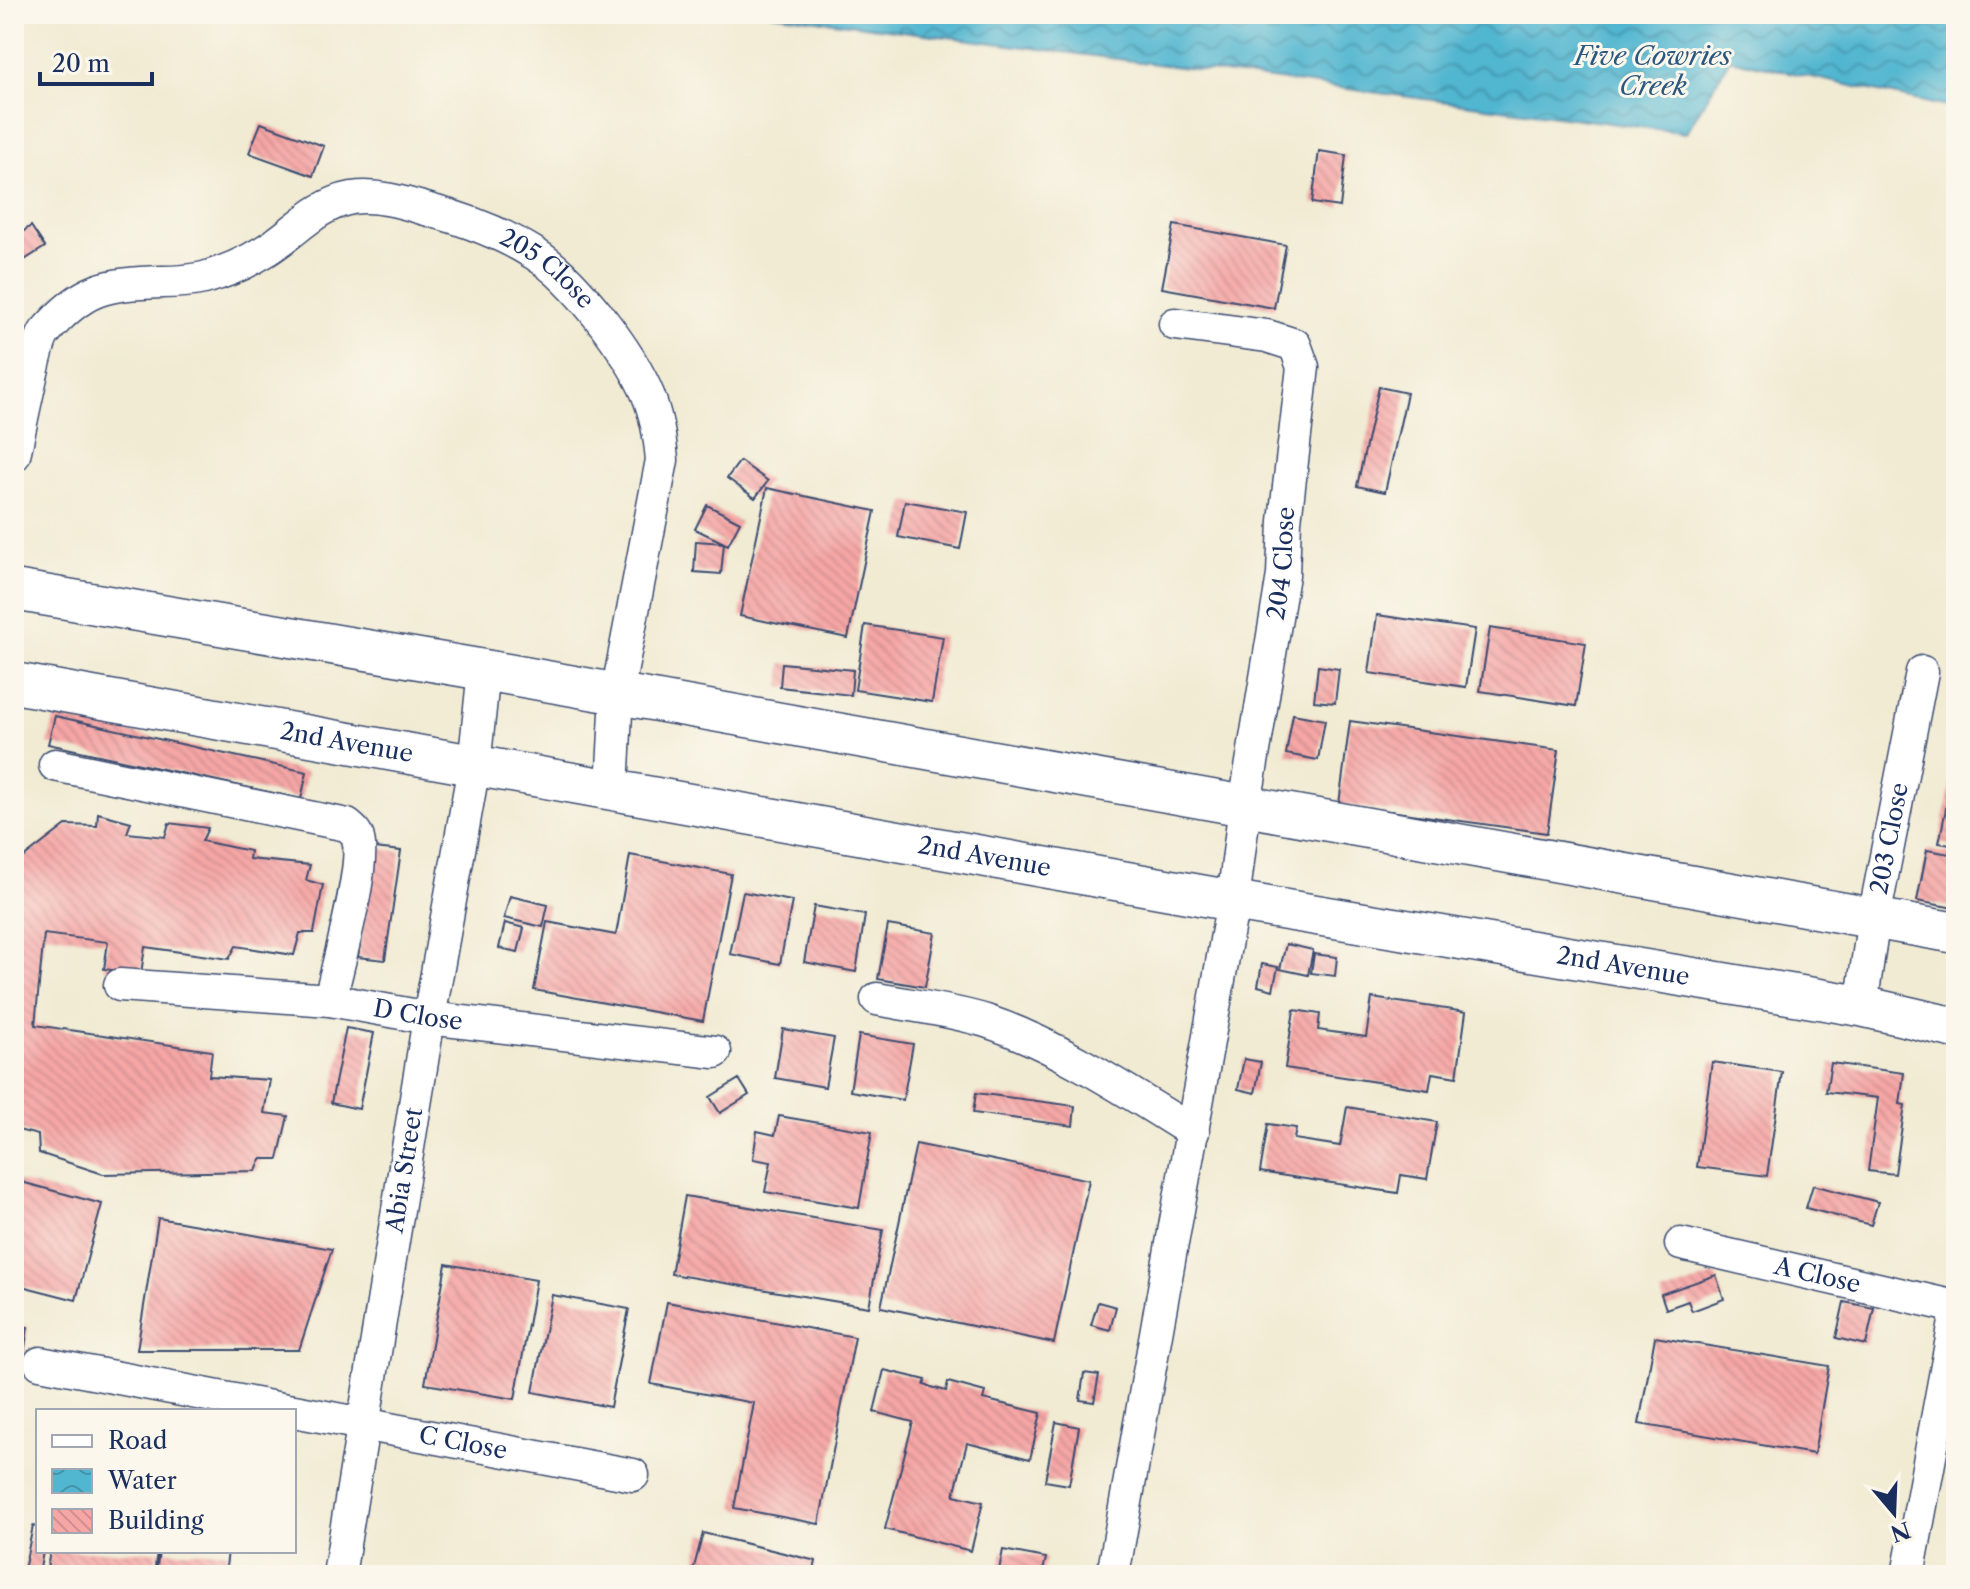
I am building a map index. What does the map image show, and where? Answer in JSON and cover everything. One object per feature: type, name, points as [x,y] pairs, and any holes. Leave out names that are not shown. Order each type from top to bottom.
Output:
[{"type":"street","name":"205 Close","points":[[14,455],[41,336],[91,292],[117,284],[202,278],[233,268],[266,251],[316,211],[353,198],[392,200],[473,221],[536,255],[557,271],[595,312],[648,394],[659,426],[662,460],[617,694],[612,788]]},
{"type":"street","name":"204 Close","points":[[1113,1575],[1233,901],[1245,805],[1283,575],[1285,521],[1303,367],[1295,345],[1267,336],[1175,324]]},
{"type":"street","points":[[14,590],[484,670],[1956,933]]},
{"type":"street","name":"Abia Street","points":[[339,1575],[429,1018],[474,766],[484,670]]},
{"type":"street","name":"203 Close","points":[[1861,1006],[1874,918],[1922,672]]},
{"type":"street","name":"2nd Avenue","points":[[14,683],[1233,901],[1861,1006],[1956,1028]]},
{"type":"street","points":[[55,765],[347,825],[354,830],[358,839],[359,863],[330,1000]]},
{"type":"street","name":"D Close","points":[[120,985],[330,1000],[429,1018],[715,1052]]},
{"type":"street","points":[[877,999],[984,1020],[1013,1031],[1108,1078],[1193,1132]]},
{"type":"street","name":"A Close","points":[[1681,1244],[1956,1307]]},
{"type":"street","points":[[1908,1575],[1956,1317]]},
{"type":"street","name":"C Close","points":[[40,1363],[282,1409]]},
{"type":"street","name":"C Close","points":[[296,1412],[633,1475]]},
{"type":"water","name":"Five Cowries Creek","points":[[771,14],[1956,14],[1956,109],[1730,59],[1686,133]]},
{"type":"building","points":[[261,123],[324,146],[313,176],[249,153]]},
{"type":"building","points":[[1319,151],[1346,155],[1340,207],[1312,203]]},
{"type":"building","points":[[1174,225],[1286,245],[1274,308],[1162,288]]},
{"type":"building","points":[[31,226],[45,247],[15,266],[14,238]]},
{"type":"building","points":[[1379,387],[1407,393],[1385,492],[1357,486]]},
{"type":"building","points":[[740,461],[768,481],[755,498],[727,478]]},
{"type":"building","points":[[767,488],[875,511],[848,638],[740,616]]},
{"type":"building","points":[[905,501],[967,512],[960,549],[898,537]]},
{"type":"building","points":[[707,505],[740,522],[728,545],[695,529]]},
{"type":"building","points":[[696,541],[724,543],[721,574],[694,572]]},
{"type":"building","points":[[1377,615],[1475,629],[1466,687],[1369,673]]},
{"type":"building","points":[[865,625],[943,637],[932,702],[855,690]]},
{"type":"building","points":[[1490,628],[1586,643],[1576,706],[1480,691]]},
{"type":"building","points":[[782,663],[853,670],[851,695],[780,687]]},
{"type":"building","points":[[1318,666],[1339,669],[1335,703],[1314,701]]},
{"type":"building","points":[[1293,714],[1325,720],[1318,760],[1286,754]]},
{"type":"building","points":[[55,716],[307,772],[301,799],[48,744]]},
{"type":"building","points":[[1350,721],[1559,750],[1547,833],[1339,804]]},
{"type":"building","points":[[1956,764],[1956,846],[1939,843]]},
{"type":"building","points":[[98,813],[131,822],[127,833],[165,837],[169,823],[208,828],[202,841],[250,851],[249,859],[310,865],[306,880],[323,885],[314,933],[300,933],[294,955],[236,946],[229,959],[145,947],[141,974],[104,969],[108,942],[44,934],[35,1025],[212,1051],[209,1076],[270,1080],[264,1113],[288,1116],[278,1159],[261,1159],[256,1171],[103,1174],[39,1153],[38,1135],[14,1129],[14,865],[66,825],[97,826]]},
{"type":"building","points":[[374,848],[401,851],[385,960],[358,957]]},
{"type":"building","points":[[1927,850],[1956,855],[1954,908],[1917,901]]},
{"type":"building","points":[[630,855],[731,874],[703,1021],[534,990],[547,922],[616,935]]},
{"type":"building","points":[[743,892],[792,901],[780,964],[730,954]]},
{"type":"building","points":[[510,896],[548,905],[543,927],[504,918]]},
{"type":"building","points":[[814,906],[865,915],[856,972],[804,962]]},
{"type":"building","points":[[505,923],[524,928],[518,952],[499,948]]},
{"type":"building","points":[[888,925],[935,933],[925,987],[878,979]]},
{"type":"building","points":[[1286,944],[1313,950],[1308,975],[1280,969]]},
{"type":"building","points":[[1314,954],[1337,957],[1335,976],[1311,973]]},
{"type":"building","points":[[1262,964],[1278,967],[1273,990],[1258,986]]},
{"type":"building","points":[[1372,998],[1466,1012],[1457,1077],[1432,1073],[1429,1090],[1285,1068],[1294,1010],[1320,1014],[1318,1030],[1366,1037]]},
{"type":"building","points":[[346,1028],[374,1033],[359,1109],[331,1103]]},
{"type":"building","points":[[783,1029],[834,1038],[825,1087],[775,1078]]},
{"type":"building","points":[[859,1035],[913,1044],[903,1100],[850,1091]]},
{"type":"building","points":[[1244,1059],[1261,1062],[1255,1093],[1238,1089]]},
{"type":"building","points":[[1712,1062],[1782,1072],[1767,1176],[1697,1167]]},
{"type":"building","points":[[1831,1063],[1904,1073],[1900,1104],[1905,1105],[1895,1174],[1868,1171],[1878,1098],[1826,1092]]},
{"type":"building","points":[[739,1079],[749,1095],[720,1113],[710,1097]]},
{"type":"building","points":[[976,1093],[1075,1106],[1073,1126],[973,1113]]},
{"type":"building","points":[[1347,1107],[1437,1122],[1427,1179],[1401,1175],[1398,1193],[1260,1172],[1268,1124],[1296,1128],[1294,1139],[1340,1146]]},
{"type":"building","points":[[779,1116],[872,1132],[859,1208],[765,1192],[771,1162],[753,1159],[757,1131],[775,1135]]},
{"type":"building","points":[[916,1144],[1089,1180],[1054,1343],[881,1307]]},
{"type":"building","points":[[14,1180],[102,1204],[76,1300],[14,1284]]},
{"type":"building","points":[[1813,1185],[1878,1202],[1871,1225],[1806,1208]]},
{"type":"building","points":[[685,1196],[883,1230],[869,1307],[671,1274]]},
{"type":"building","points":[[158,1218],[332,1249],[299,1350],[137,1350]]},
{"type":"building","points":[[446,1264],[536,1280],[515,1399],[425,1384]]},
{"type":"building","points":[[1716,1275],[1724,1299],[1692,1311],[1688,1301],[1666,1309],[1661,1294]]},
{"type":"building","points":[[552,1295],[629,1309],[610,1407],[533,1392]]},
{"type":"building","points":[[667,1302],[855,1337],[819,1524],[734,1508],[754,1403],[651,1384]]},
{"type":"building","points":[[1098,1302],[1116,1307],[1110,1330],[1091,1325]]},
{"type":"building","points":[[1844,1302],[1874,1308],[1866,1345],[1836,1338]]},
{"type":"building","points":[[14,1324],[28,1327],[22,1367],[14,1366]]},
{"type":"building","points":[[1655,1337],[1829,1366],[1814,1454],[1639,1424]]},
{"type":"building","points":[[884,1370],[926,1380],[924,1385],[946,1391],[948,1382],[985,1392],[983,1399],[1041,1413],[1030,1459],[967,1443],[954,1495],[983,1502],[971,1551],[885,1529],[913,1422],[874,1412]]},
{"type":"building","points":[[1084,1373],[1099,1375],[1094,1402],[1080,1400]]},
{"type":"building","points":[[1056,1422],[1079,1427],[1069,1485],[1045,1481]]},
{"type":"building","points":[[33,1526],[36,1527],[36,1553],[43,1553],[39,1575],[23,1575]]},
{"type":"building","points":[[703,1533],[816,1561],[813,1575],[692,1575]]},
{"type":"building","points":[[1003,1550],[1046,1558],[1042,1575],[998,1575]]},
{"type":"building","points":[[50,1553],[157,1553],[154,1575],[46,1575]]},
{"type":"building","points":[[159,1553],[228,1553],[225,1575],[156,1575]]}]
